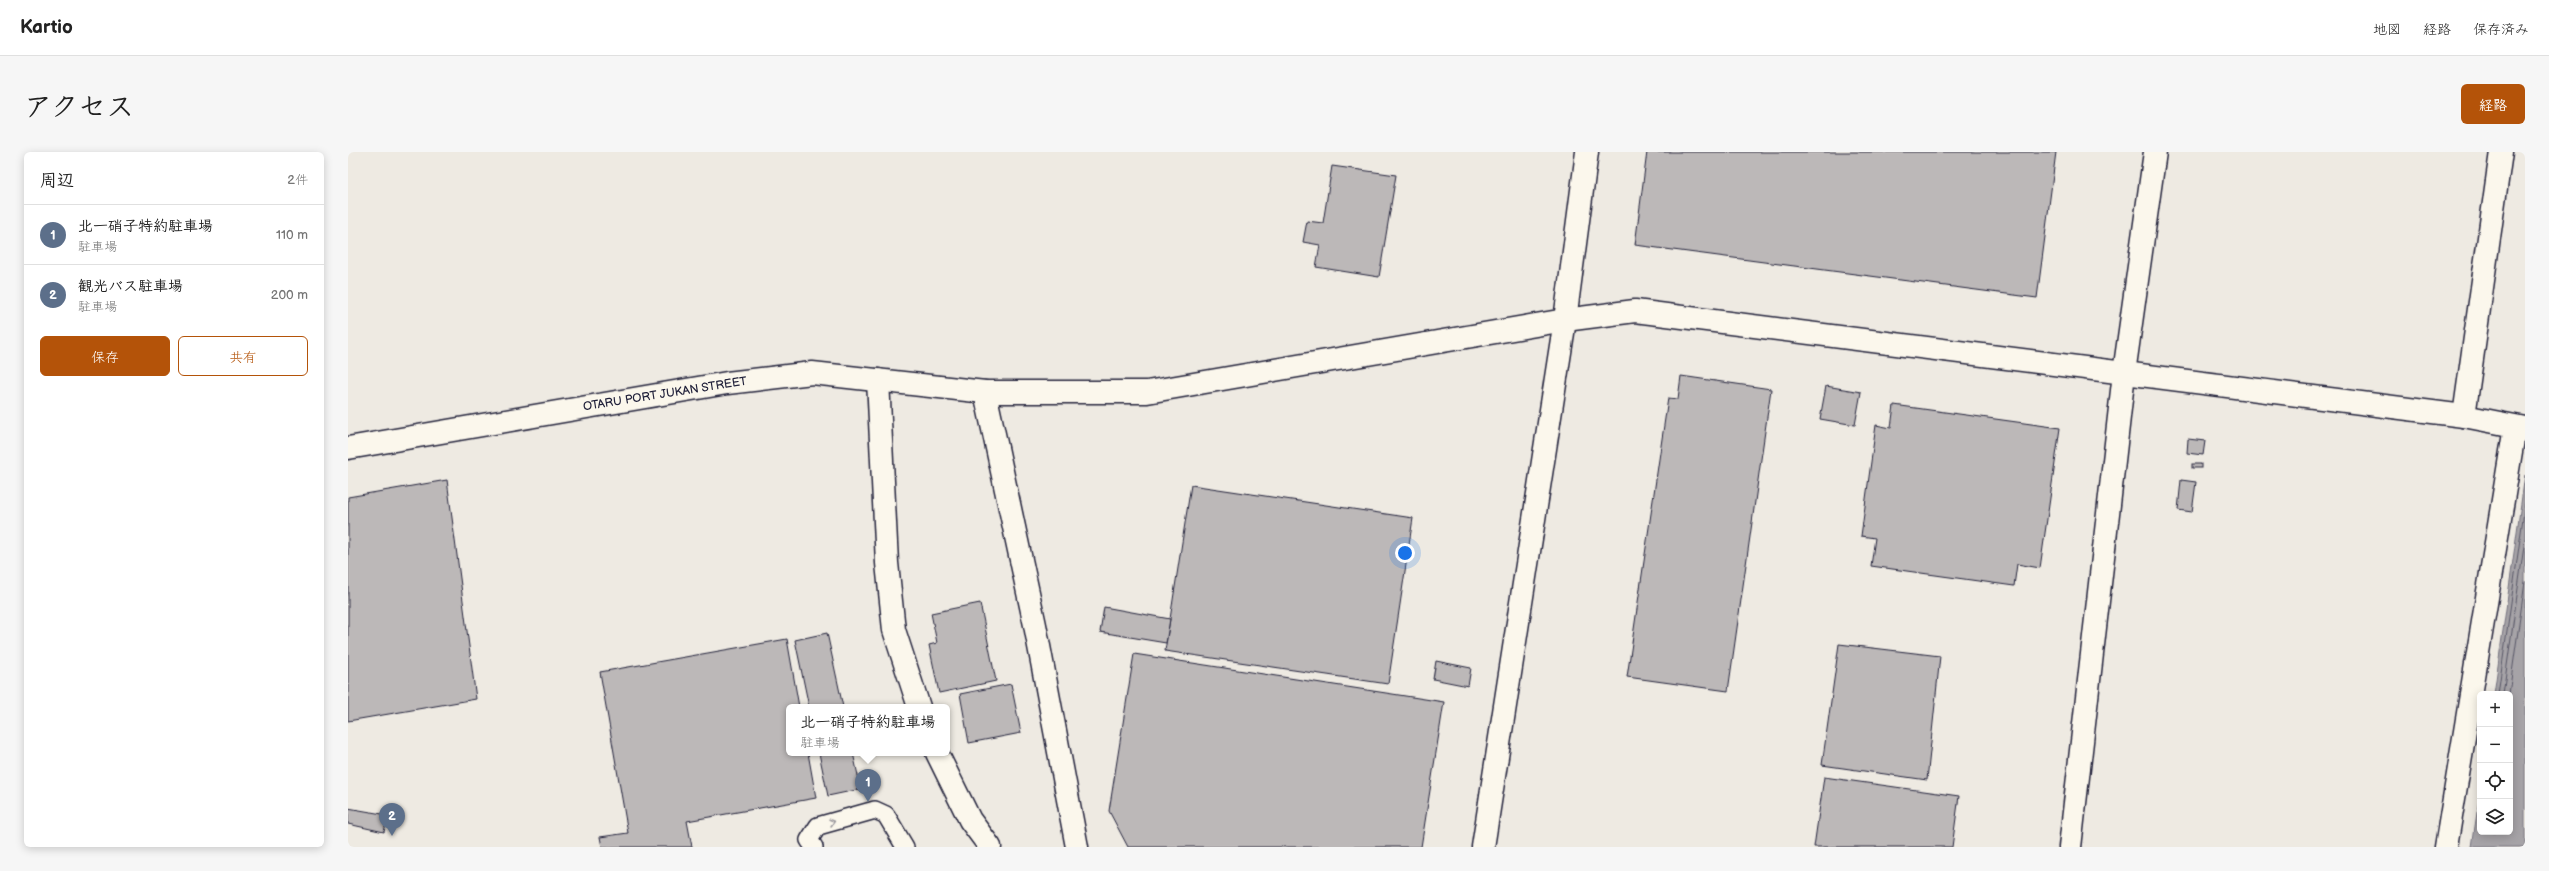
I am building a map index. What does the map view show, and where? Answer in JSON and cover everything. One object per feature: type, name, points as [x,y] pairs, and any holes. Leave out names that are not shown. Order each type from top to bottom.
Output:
[{"type":"street","points":[[1483,847],[1564,320],[1587,152]]},
{"type":"street","points":[[2070,847],[2124,373],[2155,152]]},
{"type":"street","points":[[2464,416],[2500,152]]},
{"type":"street","name":"OTARU PORT JUKAN STREET","points":[[348,448],[727,383],[812,373],[985,392],[1147,392],[1564,320],[1635,311],[2464,416],[2520,427]]},
{"type":"street","points":[[878,380],[887,563],[894,630],[918,704]]},
{"type":"street","points":[[985,392],[1035,625],[1077,847]]},
{"type":"street","points":[[2446,847],[2520,427]]},
{"type":"street","points":[[939,756],[970,820],[990,847]]},
{"type":"lane","points":[[814,847],[809,840],[818,826],[875,810],[886,815],[904,847]]},
{"type":"water","points":[[2525,475],[2525,847],[2472,847],[2477,813],[2477,835],[2513,835],[2513,691],[2494,691]]},
{"type":"building","points":[[1647,152],[2056,152],[2037,298],[1635,245]]},
{"type":"building","points":[[1332,166],[1396,175],[1379,277],[1316,267],[1320,245],[1303,242],[1307,221],[1323,223]]},
{"type":"building","points":[[1681,376],[1771,389],[1728,691],[1627,677],[1668,398],[1678,399]]},
{"type":"building","points":[[1826,386],[1861,392],[1855,425],[1820,419]]},
{"type":"building","points":[[1894,405],[2060,428],[2040,568],[2017,564],[2014,586],[1871,566],[1875,538],[1861,536],[1876,425],[1891,428]]},
{"type":"building","points":[[2188,439],[2205,441],[2203,455],[2187,453]]},
{"type":"building","points":[[2192,464],[2201,464],[2201,468],[2192,468]]},
{"type":"building","points":[[447,480],[476,699],[348,721],[348,497]]},
{"type":"building","points":[[2181,480],[2196,482],[2192,512],[2178,510]]},
{"type":"building","points":[[1191,485],[1413,518],[1388,684],[1165,651]]},
{"type":"building","points":[[980,603],[996,681],[939,693],[929,645],[937,643],[931,613]]},
{"type":"building","points":[[1104,607],[1170,619],[1166,643],[1100,632]]},
{"type":"building","points":[[827,633],[842,704],[808,704],[795,640]]},
{"type":"building","points":[[787,639],[798,704],[786,704],[786,756],[809,756],[816,798],[687,821],[692,847],[602,847],[600,837],[628,833],[600,672]]},
{"type":"building","points":[[1839,644],[1940,656],[1927,780],[1822,765]]},
{"type":"building","points":[[1134,654],[1444,702],[1421,847],[1128,847],[1109,811]]},
{"type":"building","points":[[1436,661],[1471,668],[1468,686],[1433,679]]},
{"type":"building","points":[[1011,684],[1021,733],[969,743],[960,694]]},
{"type":"building","points":[[820,756],[854,756],[861,789],[828,796]]},
{"type":"building","points":[[1824,777],[1959,796],[1952,847],[1814,847]]},
{"type":"building","points":[[348,808],[388,815],[384,832],[348,824]]},
{"type":"place","name":"北一硝子特約駐車場","points":[[868,802]]},
{"type":"place","name":"観光バス駐車場","points":[[392,836]]}]
